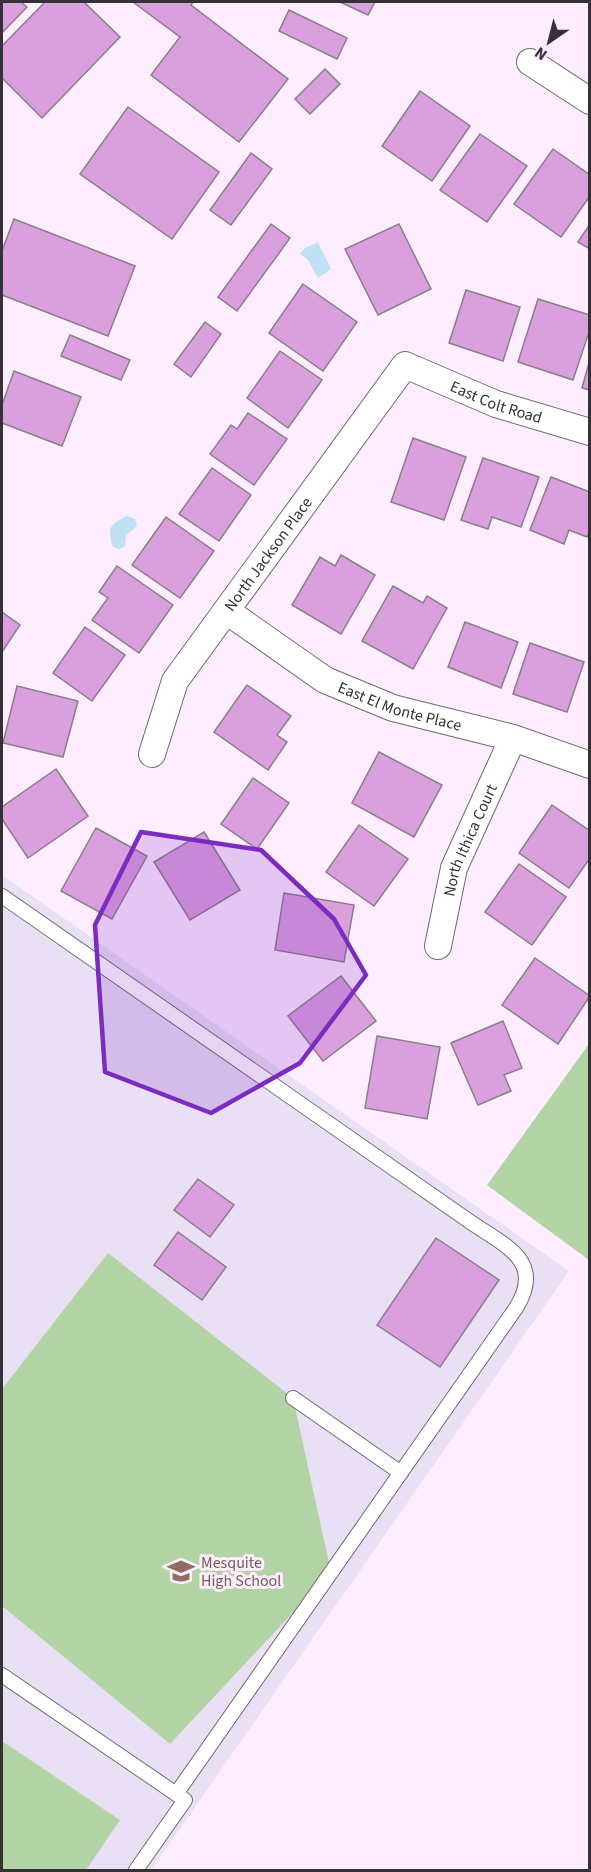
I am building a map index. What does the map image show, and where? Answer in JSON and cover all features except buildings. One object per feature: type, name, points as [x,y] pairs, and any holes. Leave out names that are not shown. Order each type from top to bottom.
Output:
[{"type":"street","points":[[530,62],[590,100]]},
{"type":"street","name":"East Colt Road","points":[[405,365],[496,404],[590,432]]},
{"type":"street","name":"North Jackson Place","points":[[152,754],[176,681],[405,365]]},
{"type":"street","name":"East El Monte Place","points":[[228,612],[325,680],[393,708],[513,738],[590,765]]},
{"type":"street","name":"North Ithica Court","points":[[438,946],[453,868],[513,738]]},
{"type":"lane","points":[[2,897],[520,1257],[527,1282],[526,1292],[176,1794]]},
{"type":"lane","points":[[293,1398],[401,1473]]},
{"type":"lane","points":[[2,1675],[185,1800],[136,1870]]},
{"type":"highlighted area","points":[[141,832],[261,850],[334,919],[366,975],[300,1063],[211,1113],[105,1072],[95,925]]},
{"type":"shaded area","name":"Mesquite High School","points":[[2,875],[569,1271],[151,1870],[2,1870]]},
{"type":"green space","points":[[589,1044],[590,1260],[487,1185]]},
{"type":"green space","points":[[108,1253],[293,1398],[331,1572],[170,1744],[2,1606],[2,1389]]},
{"type":"green space","points":[[2,1741],[120,1820],[86,1870],[2,1870]]},
{"type":"water","points":[[318,242],[331,269],[318,278],[308,260],[300,254],[305,248]]},
{"type":"water","points":[[127,516],[135,519],[137,526],[126,535],[125,546],[119,549],[113,547],[111,527]]},
{"type":"place","name":"Mesquite High School","points":[[181,1571]]}]
